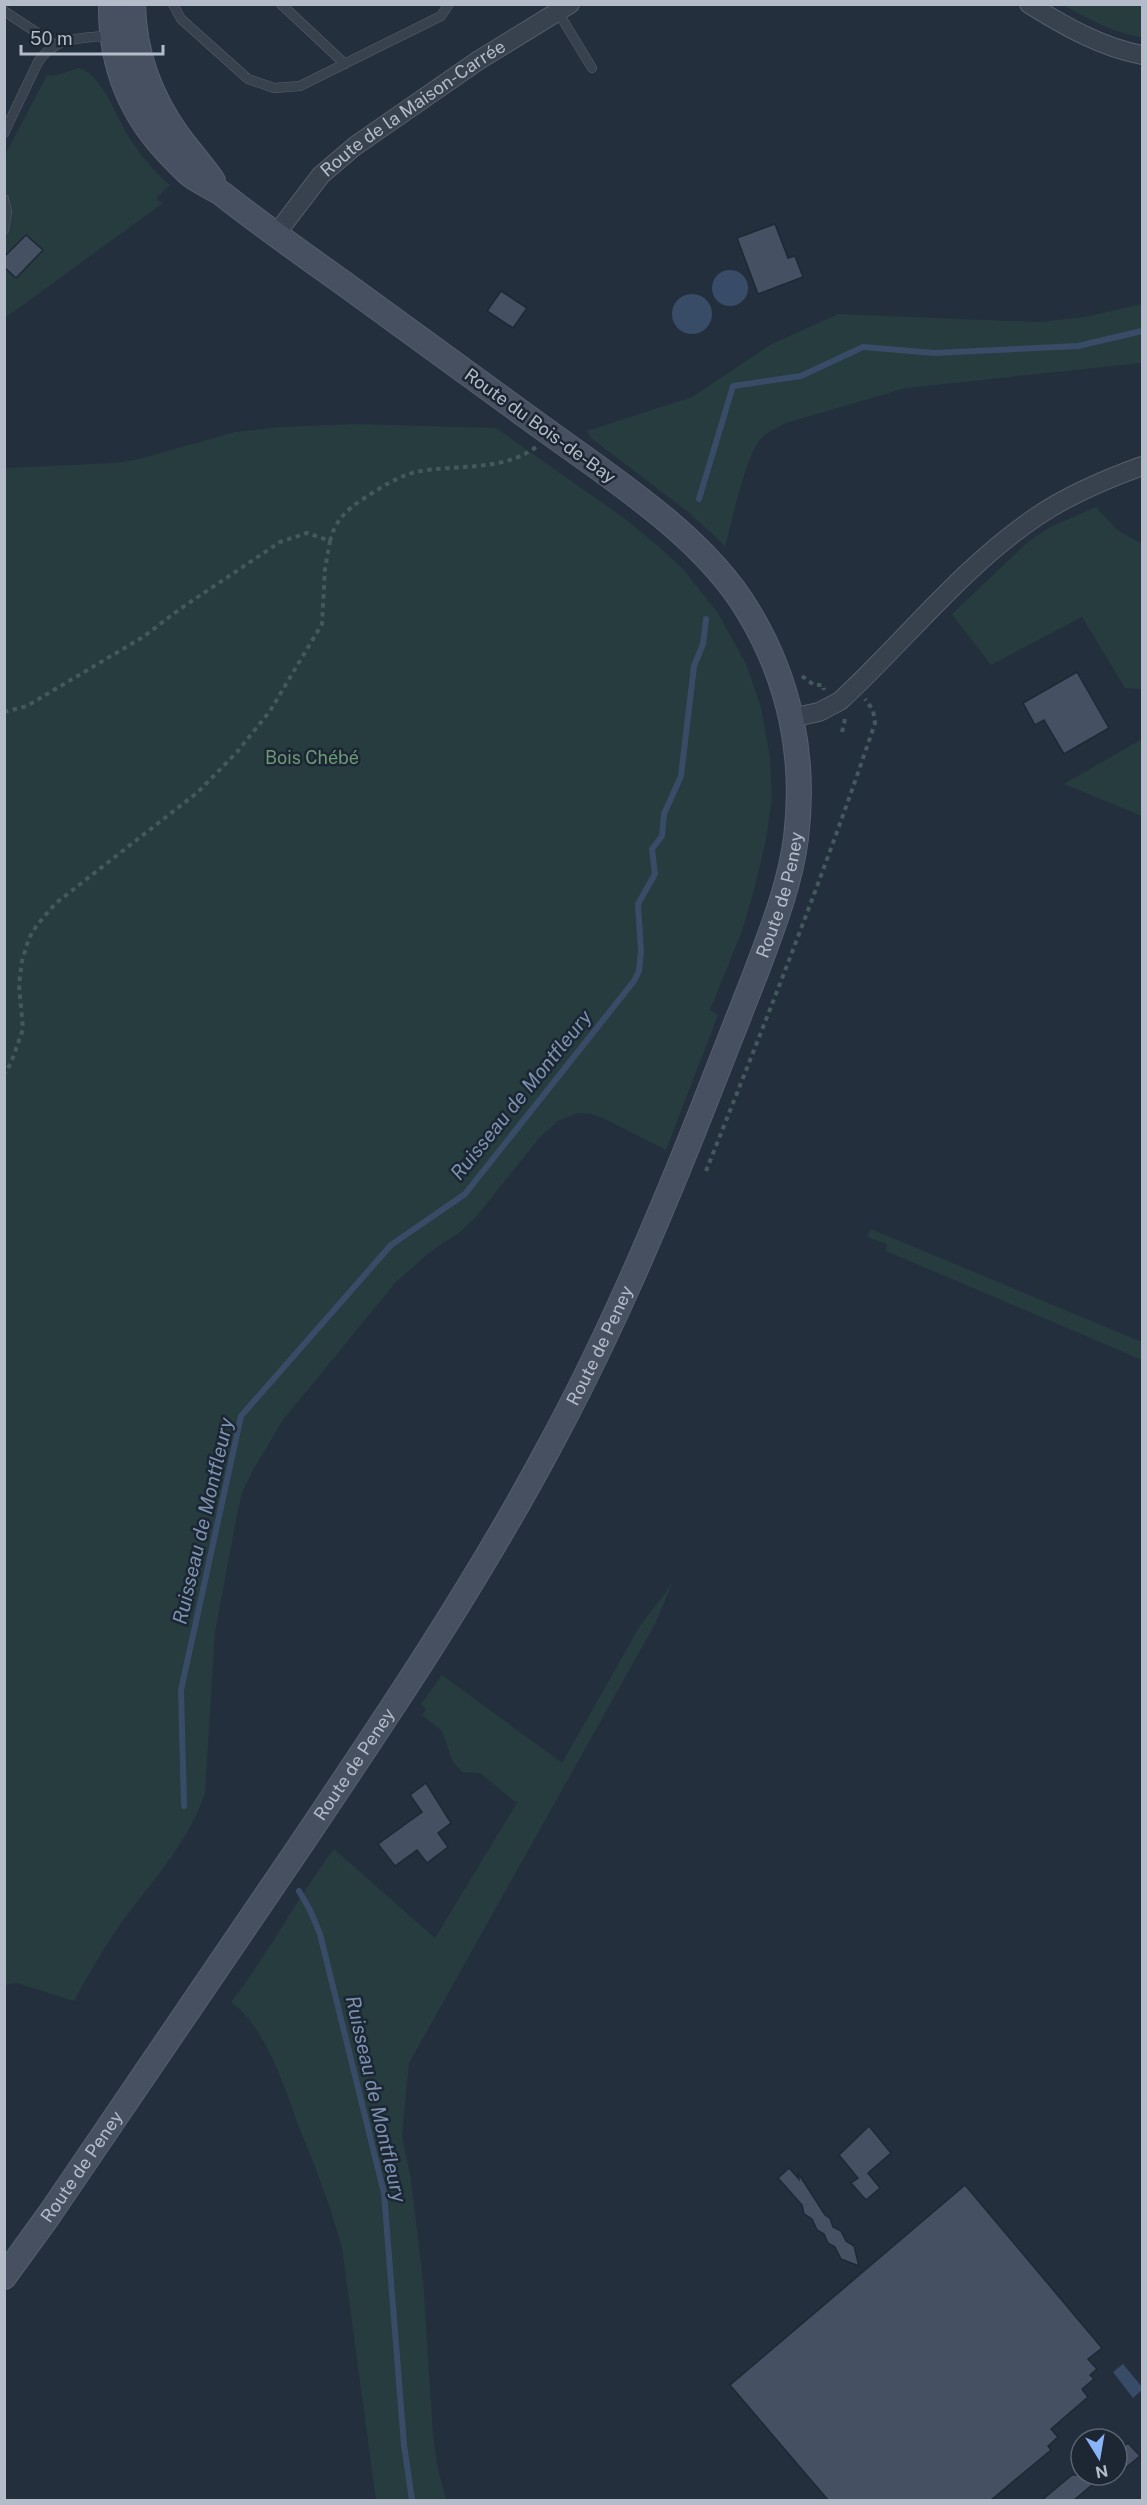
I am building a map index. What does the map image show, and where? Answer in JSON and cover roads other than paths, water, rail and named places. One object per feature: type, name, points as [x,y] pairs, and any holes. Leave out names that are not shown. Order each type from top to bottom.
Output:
[{"type":"main road","name":"Route du Bois-de-Bay","points":[[111,4],[123,33]]},
{"type":"main road","name":"Route du Bois-de-Bay","points":[[133,4],[123,33],[124,87],[143,123],[161,146],[192,176],[221,193],[611,478],[689,541],[722,575],[747,609],[780,674],[791,718]]},
{"type":"main road","name":"Route de Peney","points":[[4,2277],[56,2205],[401,1696],[510,1518],[588,1372],[651,1235],[781,904],[795,846],[799,798],[798,755],[791,718]]},
{"type":"street","points":[[1029,4],[1089,38],[1108,46],[1143,55]]},
{"type":"street","name":"Route de la Maison-Carrée","points":[[276,234],[309,190],[342,156],[479,60],[564,8]]},
{"type":"street","points":[[791,718],[832,707],[854,689],[966,573],[1035,518],[1076,494],[1143,466]]},
{"type":"lane","points":[[172,4],[181,19],[248,79],[274,88],[300,86],[441,16],[449,4]]},
{"type":"lane","points":[[281,4],[345,64]]},
{"type":"lane","points":[[564,8],[592,68]]},
{"type":"lane","points":[[4,11],[54,44]]},
{"type":"lane","points":[[4,133],[38,62],[54,44],[123,33]]},
{"type":"lane","points":[[4,199],[7,212],[4,230]]},
{"type":"water","points":[[730,270],[743,275],[748,288],[743,301],[730,306],[717,301],[712,288],[717,275]]},
{"type":"water","points":[[692,294],[706,300],[712,314],[706,328],[692,334],[678,328],[672,314],[678,300]]},
{"type":"water","points":[[1123,2364],[1142,2387],[1142,2390],[1133,2398],[1113,2372]]},
{"type":"waterway","name":"Ruisseau de Montfleury","points":[[699,499],[733,386],[801,376],[863,347],[935,353],[1078,346],[1142,331]]},
{"type":"waterway","name":"Ruisseau de Montfleury","points":[[184,1806],[181,1690],[241,1416],[391,1245],[465,1194],[634,981],[639,971],[641,951],[638,904],[655,874],[652,849],[662,836],[664,814],[681,776],[694,666],[703,644],[706,619]]},
{"type":"waterway","name":"Ruisseau de Montfleury","points":[[299,1891],[320,1934],[384,2193],[404,2445],[412,2500]]},
{"type":"park label","name":"Bois Chébé","points":[[312,758]]}]
